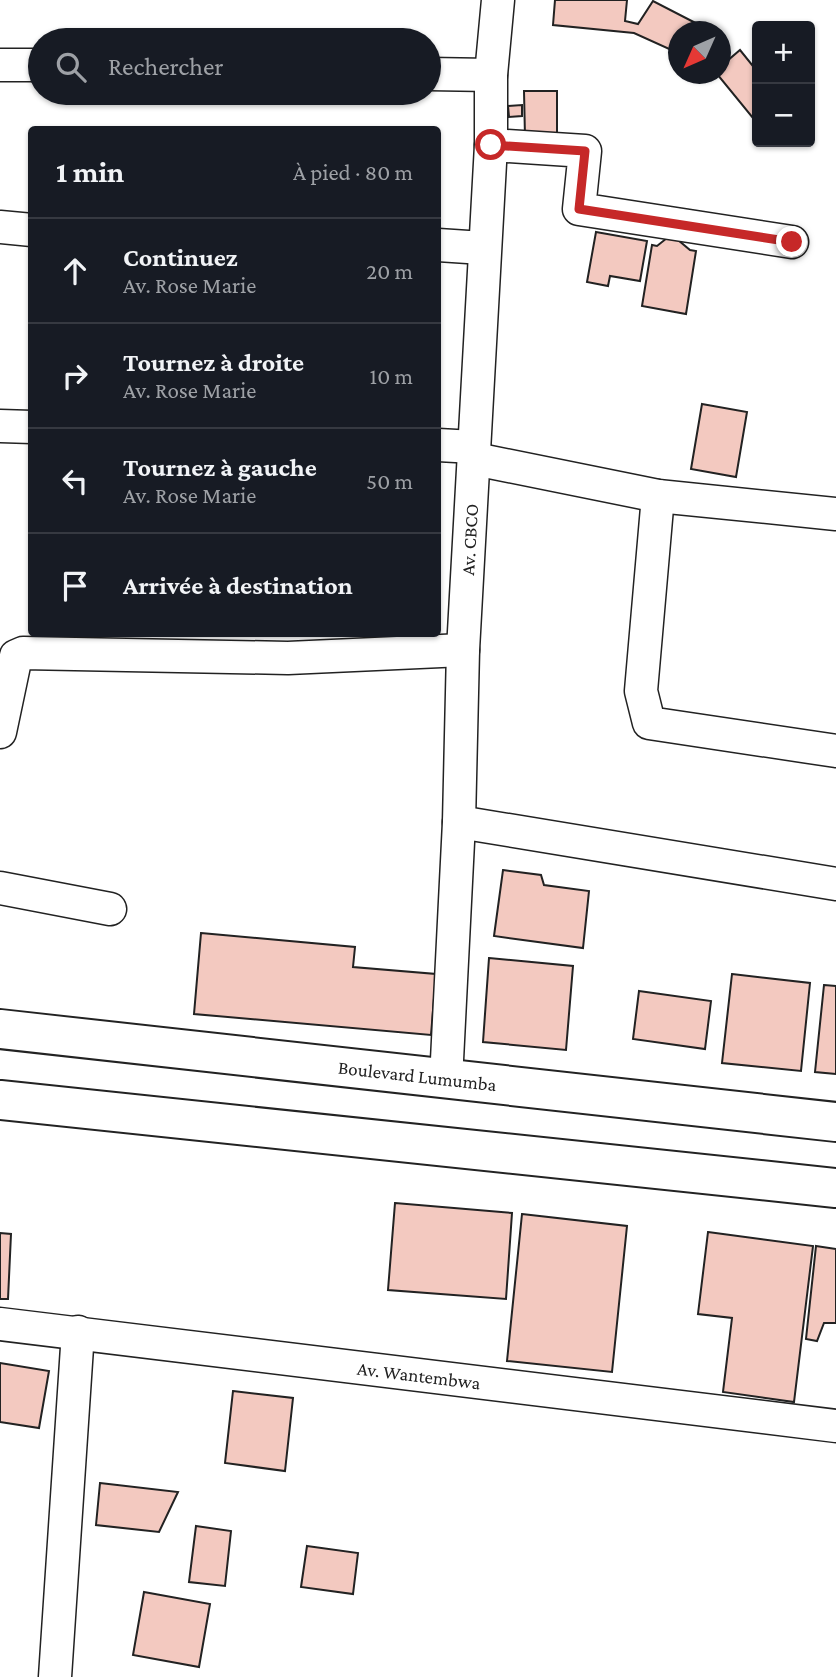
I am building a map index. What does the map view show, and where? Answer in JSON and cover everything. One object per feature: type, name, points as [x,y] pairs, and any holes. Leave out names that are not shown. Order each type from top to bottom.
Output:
[{"type":"highway","name":"Boulevard Lumumba","points":[[0,1029],[836,1122]]},
{"type":"highway","points":[[0,1100],[836,1188]]},
{"type":"street","name":"Av. CBCO","points":[[446,1080],[459,822],[463,650],[491,145],[491,75],[498,0]]},
{"type":"street","points":[[0,65],[28,65]]},
{"type":"street","points":[[441,74],[491,75]]},
{"type":"street","points":[[491,145],[585,151],[579,209],[792,242]]},
{"type":"street","points":[[0,227],[28,230]]},
{"type":"street","points":[[441,245],[484,248]]},
{"type":"street","points":[[0,426],[28,427]]},
{"type":"street","points":[[441,446],[658,496],[836,514]]},
{"type":"street","points":[[658,496],[641,691],[649,723],[836,751]]},
{"type":"street","points":[[0,732],[16,656],[23,653],[288,658],[463,650]]},
{"type":"street","points":[[459,822],[836,884]]},
{"type":"street","points":[[0,888],[110,909]]},
{"type":"street","name":"Av. Wantembwa","points":[[0,1324],[836,1426]]},
{"type":"street","points":[[55,1677],[78,1332]]},
{"type":"building","points":[[555,0],[627,0],[625,21],[638,24],[653,1],[692,21],[668,21],[668,48],[634,33],[553,25]]},
{"type":"building","points":[[740,50],[752,65],[752,117],[725,84],[731,84],[731,58]]},
{"type":"building","points":[[524,91],[557,91],[557,139],[525,137]]},
{"type":"building","points":[[522,105],[522,116],[509,117],[508,106]]},
{"type":"building","points":[[596,232],[647,241],[640,281],[610,276],[608,286],[587,282]]},
{"type":"building","points":[[667,238],[678,240],[690,250],[696,251],[686,314],[642,306],[652,245],[657,246]]},
{"type":"building","points":[[702,404],[747,412],[736,477],[691,469]]},
{"type":"building","points":[[503,870],[541,875],[544,885],[589,891],[583,948],[494,936]]},
{"type":"building","points":[[201,933],[355,947],[353,967],[436,974],[431,1035],[194,1014]]},
{"type":"building","points":[[489,958],[573,966],[566,1050],[483,1042]]},
{"type":"building","points":[[732,974],[810,983],[801,1071],[722,1063]]},
{"type":"building","points":[[824,985],[836,986],[836,1074],[815,1072]]},
{"type":"building","points":[[639,991],[711,1001],[705,1049],[633,1039]]},
{"type":"building","points":[[395,1203],[512,1213],[506,1299],[388,1290]]},
{"type":"building","points":[[522,1214],[627,1226],[612,1372],[507,1361]]},
{"type":"building","points":[[708,1232],[813,1246],[794,1402],[723,1392],[732,1318],[698,1314]]},
{"type":"building","points":[[0,1233],[11,1234],[8,1299],[0,1299]]},
{"type":"building","points":[[816,1246],[836,1249],[836,1323],[824,1323],[817,1341],[806,1339]]},
{"type":"building","points":[[0,1363],[49,1371],[39,1428],[0,1422]]},
{"type":"building","points":[[233,1391],[293,1398],[285,1471],[225,1463]]},
{"type":"building","points":[[100,1483],[178,1492],[159,1532],[96,1525]]},
{"type":"building","points":[[196,1526],[231,1531],[225,1586],[189,1582]]},
{"type":"building","points":[[307,1546],[358,1553],[353,1594],[301,1587]]},
{"type":"building","points":[[144,1592],[210,1604],[199,1667],[133,1655]]},
{"type":"route","points":[[491,145],[585,151],[579,209],[792,242]]}]
